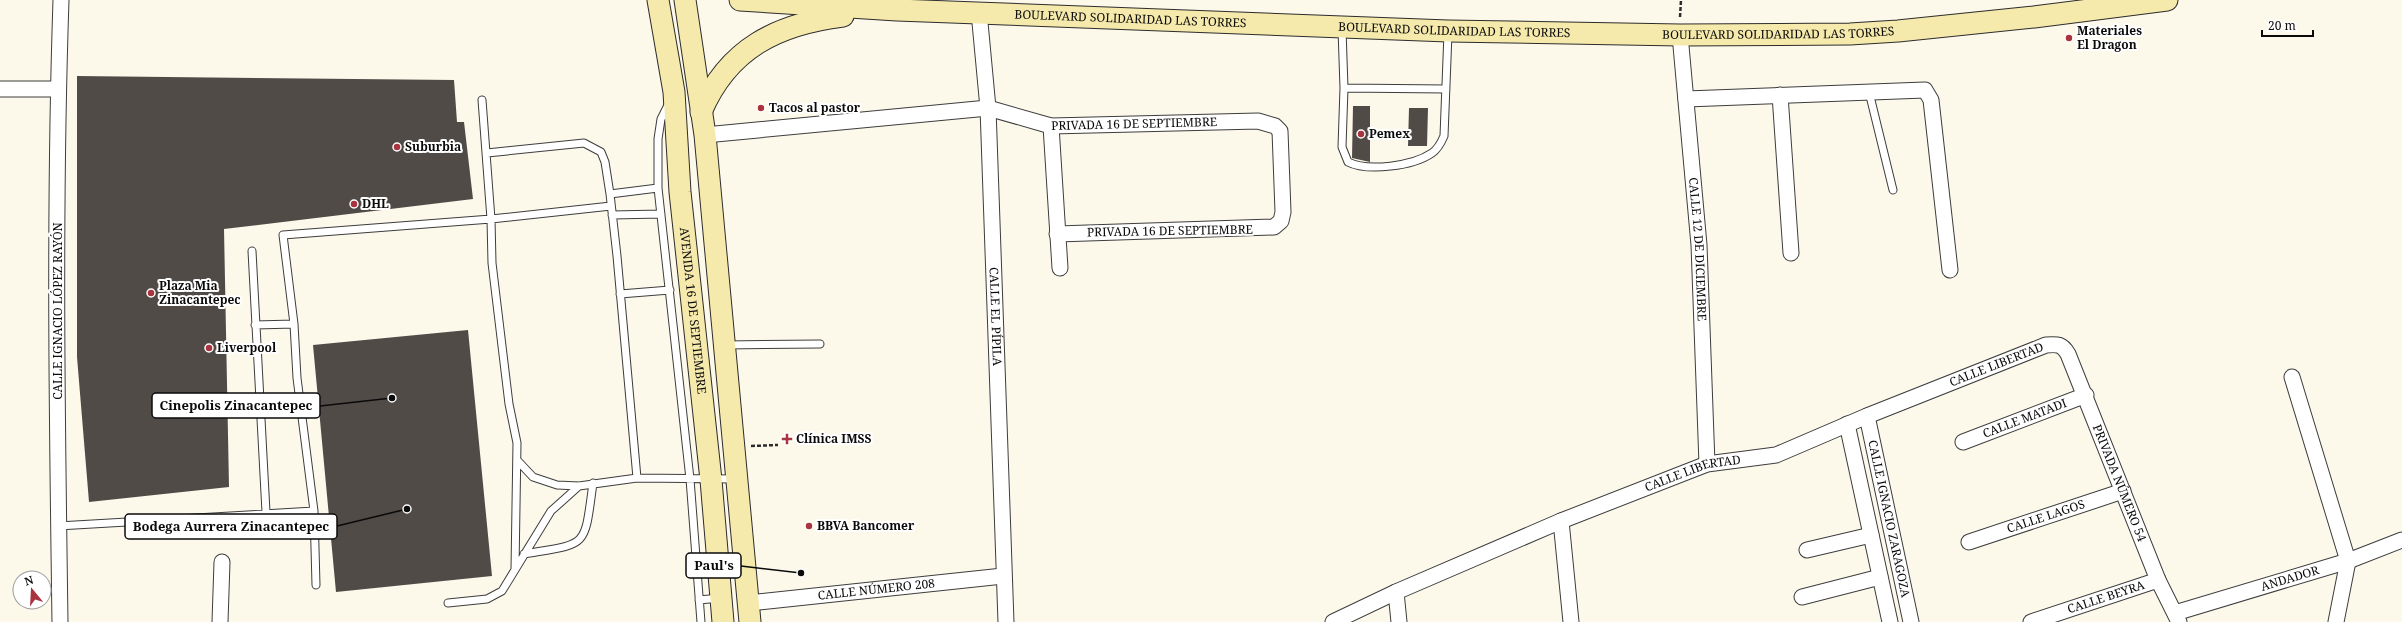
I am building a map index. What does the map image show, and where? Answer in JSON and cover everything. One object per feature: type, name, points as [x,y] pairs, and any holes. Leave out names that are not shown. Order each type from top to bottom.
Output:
[{"type":"main road","name":"AVENIDA 16 DE SEPTIEMBRE","points":[[658,0],[674,92],[680,192],[711,480],[723,622]]},
{"type":"main road","points":[[686,0],[705,135],[750,613]]},
{"type":"main road","name":"BOULEVARD SOLIDARIDAD LAS TORRES","points":[[740,0],[897,10],[1448,31],[1680,35],[1850,34],[2044,16],[2168,0]]},
{"type":"main road","points":[[701,112],[706,100],[728,68],[762,40],[782,29],[822,19],[897,10]]},
{"type":"street","name":"CALLE IGNACIO LÓPEZ RAYÓN","points":[[60,622],[58,526],[58,89],[61,0]]},
{"type":"street","name":"CALLE EL PÍPILA","points":[[979,12],[988,108],[1003,576],[1006,622]]},
{"type":"street","name":"CALLE 12 DE DICIEMBRE","points":[[1680,35],[1699,245],[1707,464]]},
{"type":"street","points":[[0,88],[58,89]]},
{"type":"street","points":[[1686,99],[1925,90],[1931,100],[1950,270]]},
{"type":"street","points":[[1780,95],[1791,253]]},
{"type":"street","points":[[705,135],[988,108]]},
{"type":"street","name":"PRIVADA 16 DE SEPTIEMBRE","points":[[988,108],[1052,126],[1258,121],[1275,126],[1280,131],[1282,221],[1274,227],[1057,234]]},
{"type":"street","points":[[1052,126],[1060,268]]},
{"type":"street","name":"CALLE LIBERTAD","points":[[1333,622],[1396,592],[1561,522],[1707,464],[1776,455],[1847,424],[2046,345],[2060,344]]},
{"type":"street","name":"PRIVADA NÚMERO 54","points":[[2060,344],[2068,354],[2086,395],[2158,580],[2177,617]]},
{"type":"street","points":[[2292,377],[2348,561],[2336,622]]},
{"type":"street","name":"CALLE MATADI","points":[[1963,442],[2086,395]]},
{"type":"street","name":"CALLE IGNACIO ZARAGOZA","points":[[1867,416],[1911,622]]},
{"type":"street","name":"CALLE IGNACIO ZARAGOZA","points":[[1847,424],[1890,622]]},
{"type":"street","points":[[1858,477],[1879,472]]},
{"type":"street","name":"CALLE LAGOS","points":[[1969,542],[2123,491]]},
{"type":"street","points":[[1561,522],[1570,622]]},
{"type":"street","points":[[1807,550],[1871,535]]},
{"type":"street","name":"ANDADOR","points":[[2177,617],[2348,561],[2402,540]]},
{"type":"street","points":[[220,622],[222,562]]},
{"type":"street","name":"CALLE NÚMERO 208","points":[[750,613],[1003,576]]},
{"type":"street","points":[[1802,597],[1880,577]]},
{"type":"street","name":"CALLE BEYRA","points":[[2031,622],[2158,580]]},
{"type":"street","points":[[1396,592],[1399,622]]},
{"type":"lane","points":[[1342,26],[1344,88],[1343,154],[1348,162],[1356,166],[1399,166],[1418,161],[1433,153],[1444,136],[1448,31]]},
{"type":"lane","points":[[1344,88],[1446,89]]},
{"type":"lane","points":[[674,92],[661,119],[658,139],[658,188],[690,479],[701,622]]},
{"type":"lane","points":[[1869,92],[1894,190]]},
{"type":"lane","points":[[482,100],[487,153],[494,284],[517,460],[516,569]]},
{"type":"lane","points":[[487,153],[584,143],[601,152],[605,162],[610,194],[634,422],[638,478]]},
{"type":"lane","points":[[610,194],[658,188]]},
{"type":"lane","points":[[316,585],[314,510],[297,378],[294,324],[283,235],[491,218],[611,206]]},
{"type":"lane","points":[[612,215],[661,214]]},
{"type":"lane","points":[[252,251],[266,512]]},
{"type":"lane","points":[[620,294],[670,290]]},
{"type":"lane","points":[[255,326],[294,324]]},
{"type":"lane","points":[[725,345],[820,344]]},
{"type":"lane","points":[[517,460],[533,477],[540,481],[557,485],[579,486],[638,478],[711,480],[737,479]]},
{"type":"lane","points":[[524,554],[569,546],[580,540],[587,526],[593,483]]},
{"type":"lane","points":[[448,603],[487,599],[502,591],[551,511],[579,486]]},
{"type":"lane","points":[[58,526],[314,510]]},
{"type":"lane","points":[[700,600],[722,597]]},
{"type":"path","points":[[735,447],[778,445]]},
{"type":"building","name":"Plaza Mia Zinacantepec","points":[[77,76],[454,80],[457,122],[464,122],[473,199],[224,229],[229,487],[89,502],[77,357]]},
{"type":"building","name":"Pemex","points":[[1353,106],[1370,106],[1370,162],[1352,158]]},
{"type":"building","name":"Pemex","points":[[1409,108],[1428,108],[1427,146],[1408,146]]},
{"type":"building","points":[[468,330],[492,576],[336,592],[313,345]]},
{"type":"place","name":"Materiales El Dragon","points":[[2069,38]]},
{"type":"place","name":"Tacos al pastor","points":[[761,108]]},
{"type":"place","name":"Pemex","points":[[1361,134]]},
{"type":"place","name":"Suburbia","points":[[397,147]]},
{"type":"place","name":"DHL","points":[[354,204]]},
{"type":"place","name":"Plaza Mia Zinacantepec","points":[[151,293]]},
{"type":"place","name":"Liverpool","points":[[209,348]]},
{"type":"place","name":"Cinepolis Zinacantepec","points":[[392,398]]},
{"type":"place","name":"Clínica IMSS","points":[[787,439]]},
{"type":"place","name":"Bodega Aurrera Zinacantepec","points":[[407,509]]},
{"type":"place","name":"BBVA Bancomer","points":[[809,526]]},
{"type":"place","name":"Paul's","points":[[801,573]]}]
